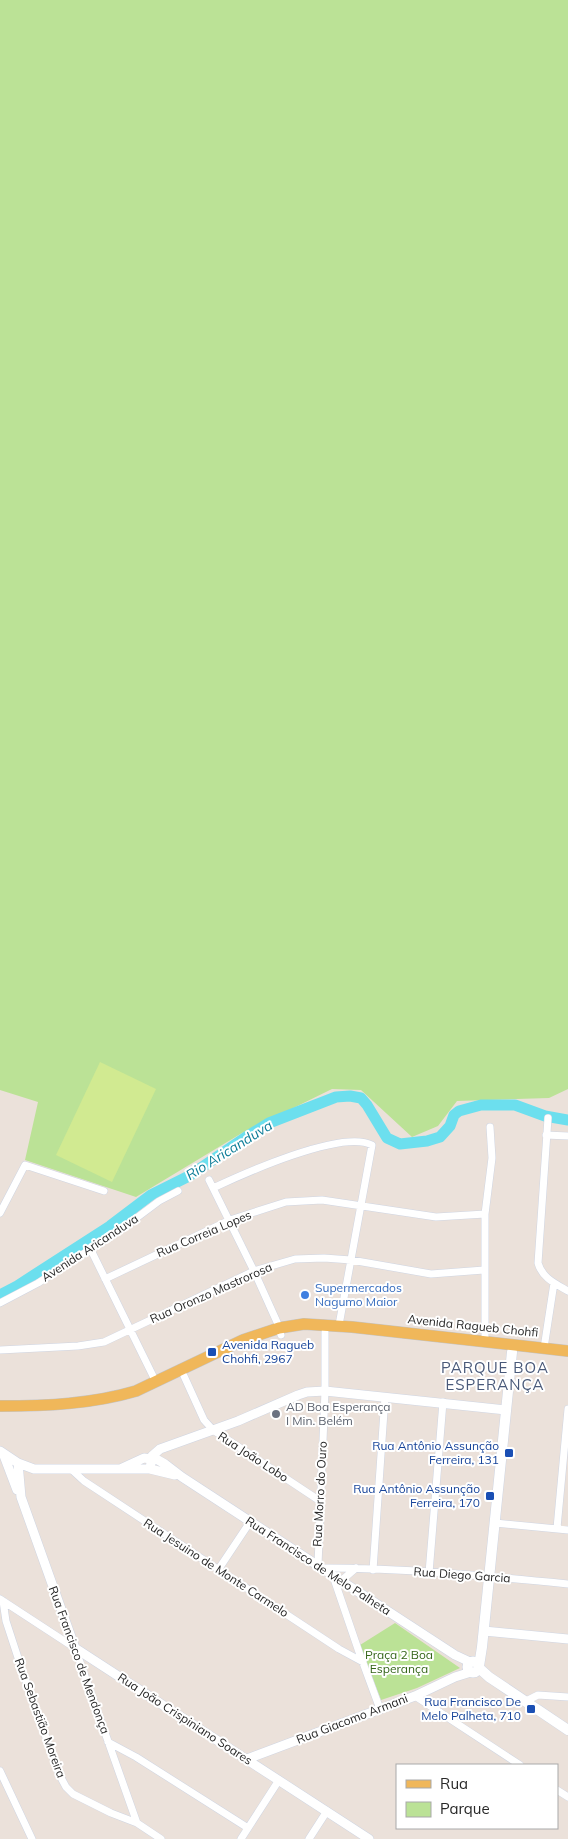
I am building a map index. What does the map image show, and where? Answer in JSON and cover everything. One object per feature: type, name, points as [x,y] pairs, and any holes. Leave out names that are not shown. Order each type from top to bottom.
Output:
[{"type":"main road","name":"Avenida Ragueb Chohfi","points":[[0,1406],[89,1402],[116,1397],[156,1382],[244,1340],[304,1324],[339,1325],[485,1341],[513,1348],[544,1348],[568,1351]]},
{"type":"main road","name":"Avenida Ragueb Chohfi","points":[[0,1413],[67,1411],[95,1409],[114,1405],[140,1396],[280,1331],[325,1332],[513,1348],[568,1357]]},
{"type":"main road","points":[[473,1667],[482,1647],[513,1348]]},
{"type":"main road","name":"Rua Francisco de Melo Palheta","points":[[473,1667],[568,1730]]},
{"type":"street","points":[[548,1118],[538,1264],[543,1274],[568,1291]]},
{"type":"street","points":[[485,1341],[485,1214],[492,1158],[490,1127]]},
{"type":"street","points":[[546,1135],[568,1136]]},
{"type":"street","points":[[213,1188],[274,1161],[311,1150],[342,1143],[371,1144],[372,1148],[339,1325]]},
{"type":"street","points":[[0,1212],[25,1165],[104,1192]]},
{"type":"street","points":[[208,1180],[230,1220],[280,1331]]},
{"type":"street","name":"Avenida Aricanduva","points":[[0,1303],[38,1283],[119,1231],[159,1201],[178,1191]]},
{"type":"street","name":"Rua Correia Lopes","points":[[105,1279],[230,1220],[271,1206],[307,1200],[322,1200],[436,1217],[485,1214]]},
{"type":"street","points":[[90,1248],[156,1382]]},
{"type":"street","name":"Rua Oronzo Mastrorosa","points":[[0,1350],[93,1345],[130,1330],[254,1271],[276,1263],[304,1258],[351,1260],[431,1274],[484,1270]]},
{"type":"street","points":[[544,1348],[554,1283]]},
{"type":"street","name":"Rua Morro do Ouro","points":[[319,1567],[325,1391],[325,1332]]},
{"type":"street","name":"Rua João Lobo","points":[[184,1376],[204,1420],[213,1430],[320,1501]]},
{"type":"street","points":[[150,1469],[151,1458],[160,1449],[307,1392],[325,1391],[506,1410]]},
{"type":"street","points":[[373,1570],[385,1397]]},
{"type":"street","points":[[429,1573],[443,1402]]},
{"type":"street","points":[[557,1528],[565,1473],[568,1409]]},
{"type":"street","name":"Rua Francisco de Melo Palheta","points":[[2,1452],[18,1463],[42,1470],[150,1469],[182,1477]]},
{"type":"street","name":"Rua Francisco de Mendonça","points":[[2,1452],[14,1484],[21,1496],[137,1823]]},
{"type":"street","name":"Rua Francisco de Melo Palheta","points":[[120,1469],[138,1460],[151,1458],[166,1464],[182,1477],[250,1522],[473,1667]]},
{"type":"street","name":"Rua Francisco de Mendonça","points":[[18,1463],[21,1496]]},
{"type":"street","name":"Rua Jesuino de Monte Carmelo","points":[[72,1470],[84,1481],[218,1570],[339,1649],[363,1662]]},
{"type":"street","points":[[218,1570],[250,1522]]},
{"type":"street","points":[[495,1523],[568,1530]]},
{"type":"street","name":"Rua Diego Garcia","points":[[319,1567],[490,1576],[568,1584]]},
{"type":"street","points":[[357,1568],[337,1578],[380,1709]]},
{"type":"street","name":"Rua João Crispiniano Soares","points":[[1,1600],[369,1839]]},
{"type":"street","name":"Rua Sebastião Moreira","points":[[1,1600],[22,1670],[66,1787],[77,1797],[137,1823],[161,1839]]},
{"type":"street","points":[[484,1631],[568,1640]]},
{"type":"street","name":"Rua Giacomo Armani","points":[[247,1759],[415,1696],[473,1667]]},
{"type":"street","points":[[526,1701],[538,1695],[568,1697]]},
{"type":"street","points":[[415,1696],[518,1764]]},
{"type":"street","points":[[108,1742],[136,1757],[248,1828]]},
{"type":"street","points":[[0,1771],[32,1839]]},
{"type":"street","points":[[241,1839],[279,1780]]},
{"type":"street","points":[[310,1839],[327,1811]]},
{"type":"green space","points":[[0,0],[568,0],[568,1089],[549,1098],[457,1101],[438,1126],[412,1137],[361,1090],[332,1089],[242,1133],[136,1197],[25,1160],[38,1102],[0,1090]]},
{"type":"green space","points":[[100,1062],[156,1089],[112,1182],[56,1155]]},
{"type":"green space","name":"Praça 2 Boa Esperança","points":[[395,1623],[460,1668],[417,1688],[381,1700],[360,1645]]},
{"type":"waterway","name":"Rio Aricanduva","points":[[0,1295],[110,1226],[151,1195],[189,1176],[269,1123],[336,1097],[350,1096],[361,1098],[387,1138],[400,1144],[427,1141],[440,1137],[450,1126],[454,1115],[459,1111],[481,1105],[515,1105],[545,1116],[568,1120]]},
{"type":"place","name":"Supermercados Nagumo Maior","points":[[305,1295]]},
{"type":"place","name":"Avenida Ragueb Chohfi, 2967","points":[[212,1352]]},
{"type":"place","name":"AD Boa Esperança I Min. Belém","points":[[276,1414]]},
{"type":"place","name":"Rua Antônio Assunção Ferreira, 131","points":[[509,1453]]},
{"type":"place","name":"Rua Antônio Assunção Ferreira, 170","points":[[490,1496]]},
{"type":"place","name":"Rua Francisco De Melo Palheta, 710","points":[[531,1709]]},
{"type":"district","name":"PARQUE BOA ESPERANÇA","points":[[495,1376]]}]
